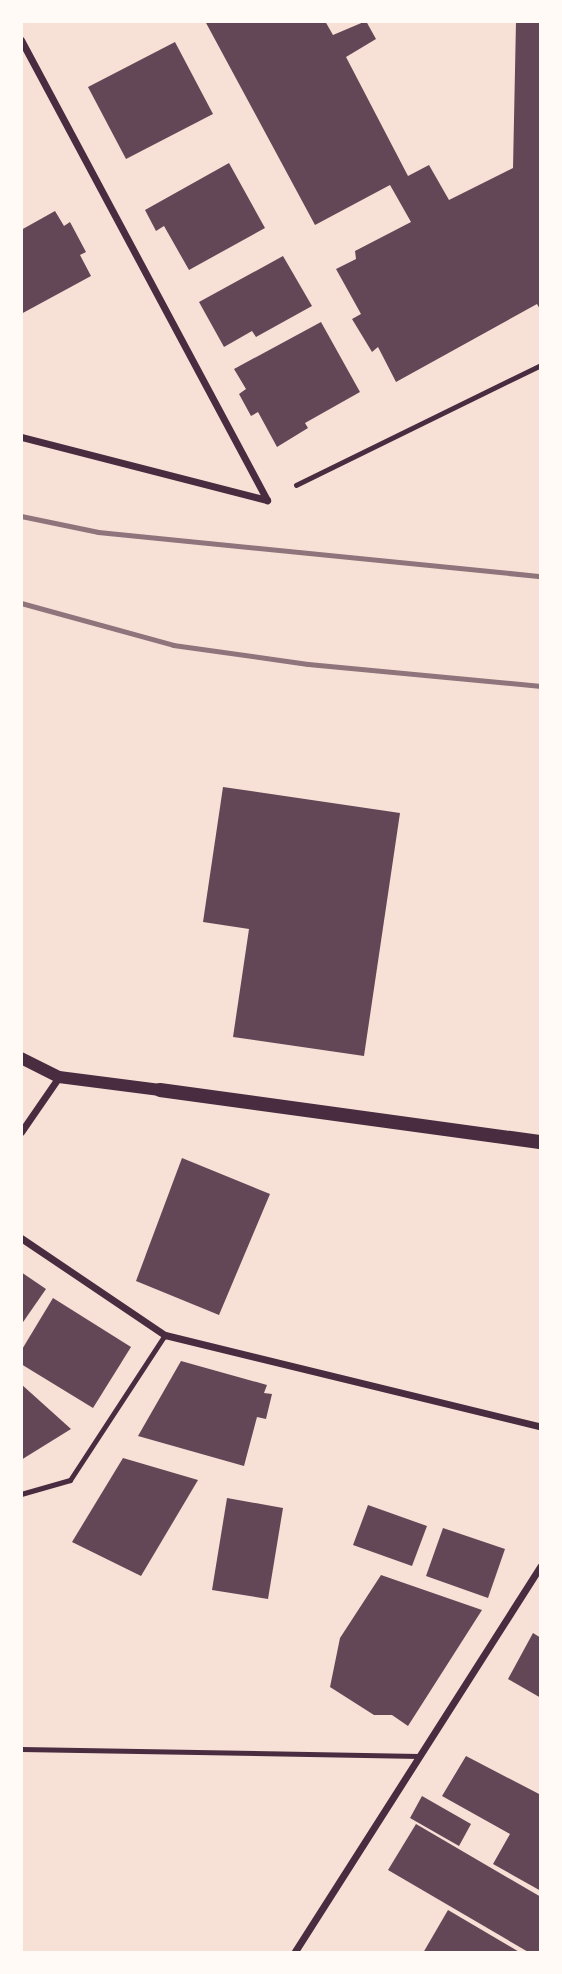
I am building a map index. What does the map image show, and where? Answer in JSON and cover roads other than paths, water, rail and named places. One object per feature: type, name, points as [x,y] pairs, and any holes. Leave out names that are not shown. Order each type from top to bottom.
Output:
[{"type":"main road","points":[[160,1090],[541,1142]]},
{"type":"street","points":[[21,40],[267,500],[21,437]]},
{"type":"street","points":[[21,1058],[59,1077],[160,1090]]},
{"type":"street","points":[[21,1132],[59,1077]]},
{"type":"street","points":[[21,1238],[165,1335],[541,1427]]},
{"type":"street","points":[[294,1953],[541,1566]]},
{"type":"lane","points":[[21,1494],[70,1480],[165,1335]]},
{"type":"lane","points":[[21,1749],[419,1756]]},
{"type":"railway","points":[[21,516],[98,532],[541,576]]},
{"type":"railway","points":[[21,603],[173,645],[308,664],[541,686]]}]
